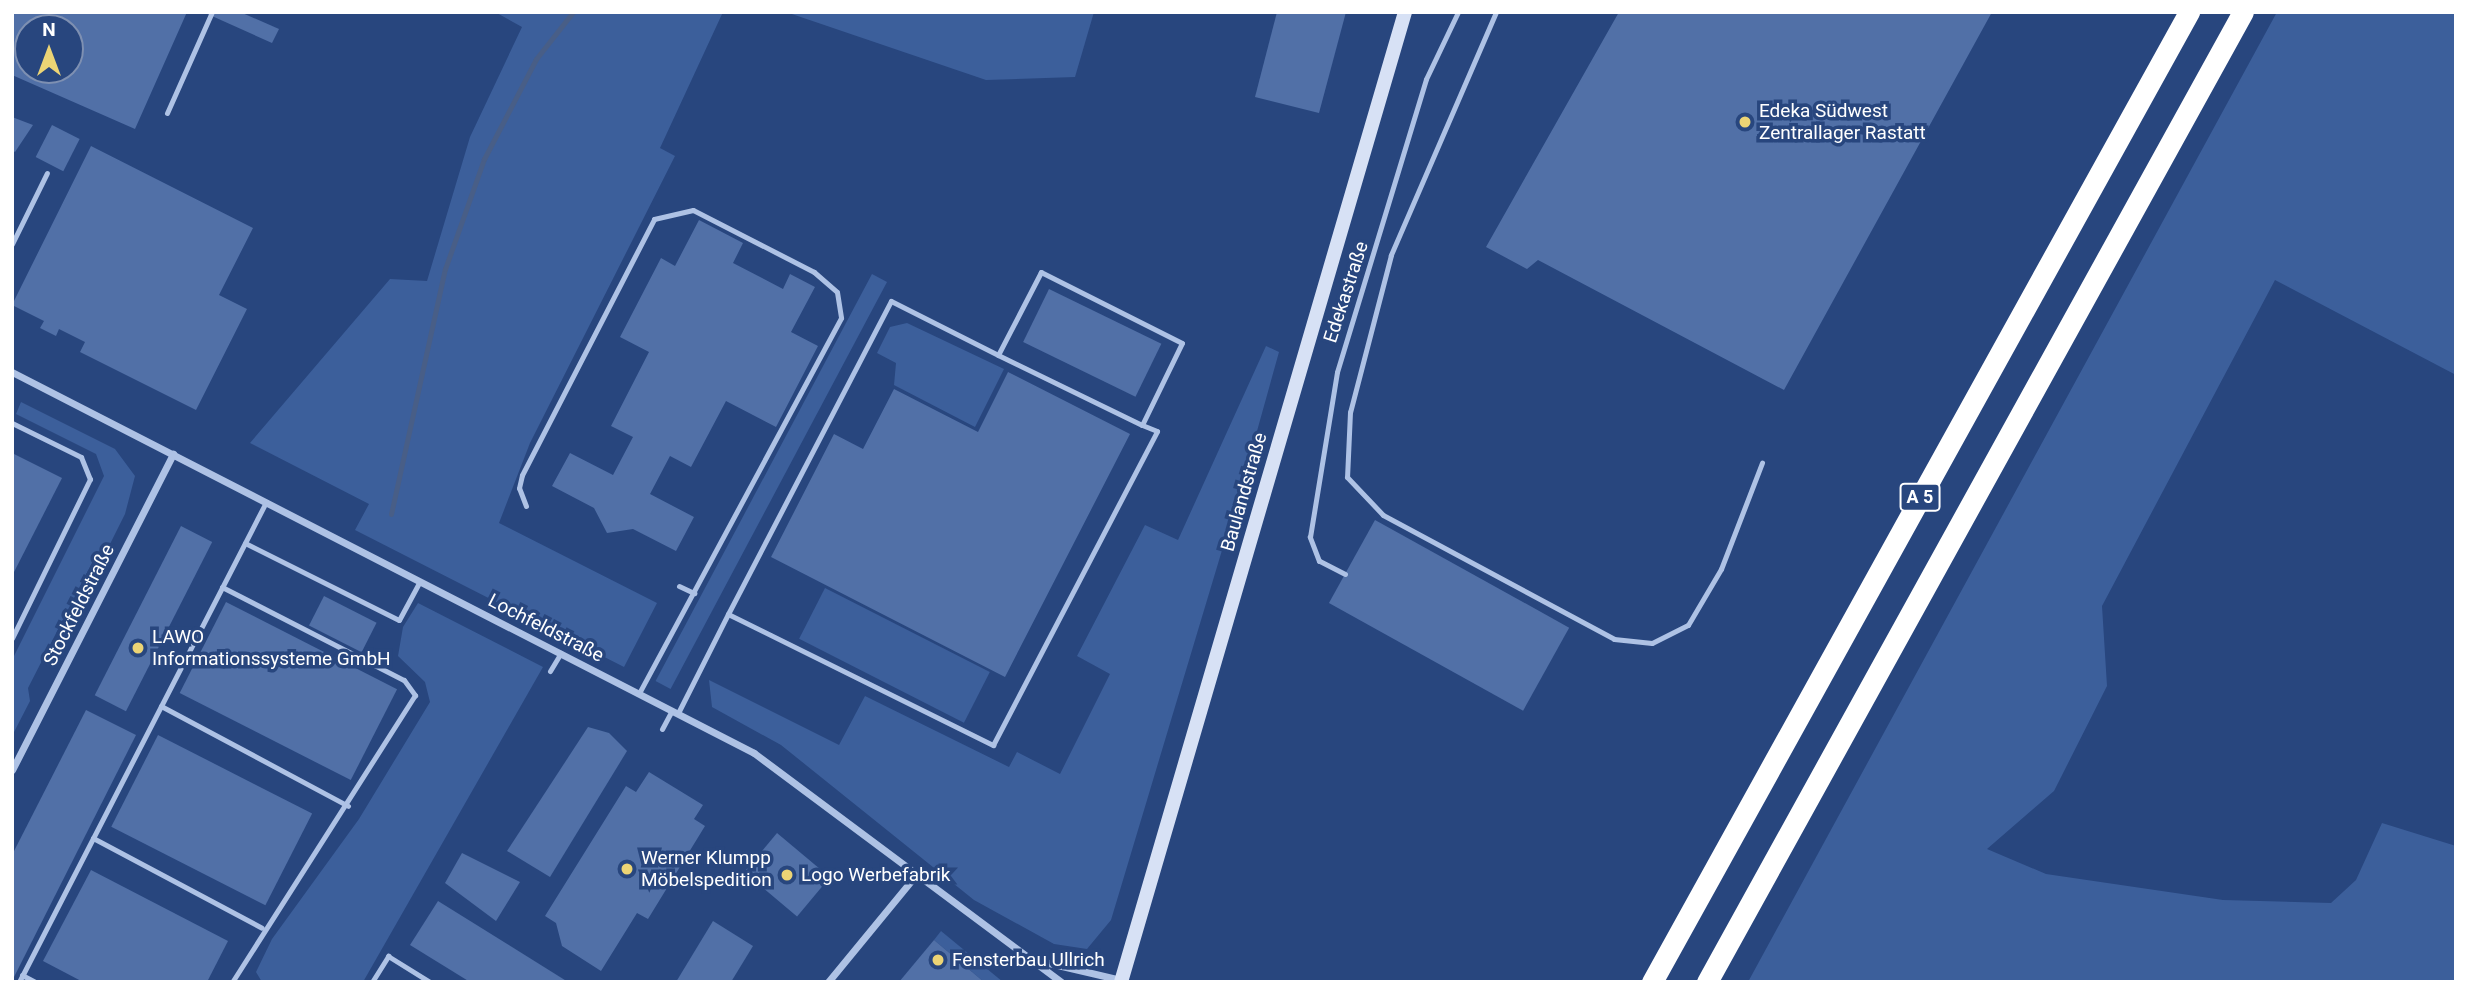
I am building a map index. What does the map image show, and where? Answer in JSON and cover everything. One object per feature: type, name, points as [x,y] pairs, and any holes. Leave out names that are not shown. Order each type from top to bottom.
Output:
[{"type":"highway","name":"A 5","points":[[1652,982],[2189,12]]},
{"type":"highway","name":"A 5","points":[[1707,982],[2242,12]]},
{"type":"street","name":"Baulandstraße","points":[[1121,981],[1405,12]]},
{"type":"street","name":"Lochfeldstraße","points":[[12,373],[675,711],[788,774],[915,876],[1035,960],[1061,982]]},
{"type":"street","name":"Stockfeldstraße","points":[[12,771],[14,761],[173,454]]},
{"type":"street","points":[[828,982],[915,876]]},
{"type":"street","name":"Lochfeldstraße","points":[[1035,960],[1121,981]]},
{"type":"lane","points":[[167,113],[212,12]]},
{"type":"lane","name":"Edekastraße","points":[[1345,574],[1319,561],[1310,537],[1337,372],[1426,79],[1458,12]]},
{"type":"lane","points":[[1496,12],[1391,256],[1350,412],[1347,477],[1383,515],[1614,639],[1652,643],[1688,625],[1721,569],[1762,463]]},
{"type":"lane","points":[[12,244],[47,173]]},
{"type":"lane","points":[[526,506],[519,488],[522,475],[654,219],[693,210],[829,282],[843,306],[841,318],[639,693]]},
{"type":"lane","points":[[998,355],[1041,272],[1182,343],[1142,425]]},
{"type":"lane","points":[[662,729],[675,711],[728,614],[891,301],[1157,432],[993,745],[728,614]]},
{"type":"lane","points":[[12,423],[81,457],[90,479],[12,638]]},
{"type":"lane","points":[[35,982],[21,979],[266,502]]},
{"type":"lane","points":[[245,543],[399,620],[420,581]]},
{"type":"lane","points":[[679,586],[694,593]]},
{"type":"lane","points":[[222,587],[412,687],[410,705],[348,806],[262,928],[232,982]]},
{"type":"lane","points":[[550,671],[561,653]]},
{"type":"lane","points":[[161,706],[348,806]]},
{"type":"lane","points":[[93,838],[262,928]]},
{"type":"lane","points":[[372,982],[388,956],[430,982]]},
{"type":"shaded area","points":[[495,12],[723,12],[660,148],[675,156],[530,443],[499,523],[657,603],[624,667],[355,530],[369,504],[250,443],[390,279],[427,281],[470,137],[522,27]]},
{"type":"shaded area","points":[[786,12],[1094,12],[1075,77],[986,80]]},
{"type":"shaded area","points":[[2277,12],[2456,12],[2456,375],[2275,280],[2102,606],[2107,686],[2054,791],[1987,849],[2046,874],[2223,900],[2331,903],[2356,880],[2382,823],[2456,846],[2456,982],[1748,982]]},
{"type":"shaded area","points":[[872,274],[887,282],[671,689],[656,681]]},
{"type":"shaded area","points":[[907,323],[1004,369],[975,427],[894,385],[896,363],[877,353],[890,327]]},
{"type":"shaded area","points":[[1266,346],[1279,352],[1247,467],[1111,920],[1087,949],[1054,944],[974,900],[781,745],[712,707],[709,680],[839,745],[865,696],[1009,767],[1017,752],[1060,774],[1110,674],[1077,656],[1145,525],[1178,540]]},
{"type":"shaded area","points":[[21,402],[115,449],[135,476],[125,514],[108,548],[95,557],[28,688],[30,701],[12,736],[12,660],[104,476],[96,454],[16,414]]},
{"type":"shaded area","points":[[825,588],[990,672],[964,723],[799,639]]},
{"type":"shaded area","points":[[418,603],[543,667],[363,982],[262,982],[256,972],[272,939],[359,819],[430,702],[425,682],[398,656],[403,627]]},
{"type":"shaded area","points":[[941,931],[1003,982],[984,982],[934,940]]},
{"type":"building","points":[[12,12],[187,12],[135,129],[32,84],[84,84],[84,14],[14,14],[14,76]]},
{"type":"building","points":[[203,12],[240,12],[279,29],[272,43]]},
{"type":"building","points":[[1277,12],[1346,12],[1319,113],[1255,97]]},
{"type":"building","name":"Edeka Südwest Zentrallager Rastatt","points":[[1619,12],[1992,12],[1784,390],[1538,260],[1527,269],[1486,247]]},
{"type":"building","points":[[12,117],[33,125],[15,152],[12,150]]},
{"type":"building","points":[[52,125],[80,139],[63,171],[36,157]]},
{"type":"building","points":[[91,146],[253,228],[219,295],[247,309],[196,410],[80,352],[85,342],[59,329],[56,336],[40,328],[44,321],[12,305]]},
{"type":"building","points":[[699,220],[743,243],[733,263],[783,289],[790,274],[815,287],[791,332],[818,346],[776,427],[726,401],[691,467],[670,456],[650,494],[694,517],[676,551],[633,529],[607,533],[594,508],[552,486],[570,453],[613,475],[633,437],[611,426],[649,352],[620,337],[661,258],[675,266]]},
{"type":"building","points":[[1049,289],[1161,344],[1135,397],[1023,342]]},
{"type":"building","points":[[1008,372],[1130,434],[1005,677],[771,557],[834,434],[863,449],[894,389],[978,432]]},
{"type":"building","points":[[12,453],[62,478],[12,576]]},
{"type":"building","points":[[1375,520],[1569,628],[1523,711],[1329,603]]},
{"type":"building","name":"LAWO Informationssysteme GmbH","points":[[181,526],[212,542],[126,711],[95,695]]},
{"type":"building","points":[[324,596],[377,623],[362,652],[309,625]]},
{"type":"building","points":[[226,602],[397,689],[351,780],[180,693]]},
{"type":"building","points":[[86,710],[136,735],[12,981],[12,855]]},
{"type":"building","points":[[588,727],[609,733],[627,751],[550,877],[507,851]]},
{"type":"building","points":[[158,735],[312,814],[265,905],[111,827]]},
{"type":"building","name":"Werner Klumpp Möbelspedition","points":[[649,772],[703,805],[694,819],[705,826],[648,919],[637,913],[601,971],[562,946],[556,923],[545,916],[626,786],[636,792]]},
{"type":"building","name":"Logo Werbefabrik","points":[[777,833],[830,877],[797,916],[744,872]]},
{"type":"building","points":[[462,853],[520,882],[496,921],[445,883]]},
{"type":"building","points":[[91,870],[228,941],[207,982],[83,982],[43,961]]},
{"type":"building","points":[[438,901],[568,982],[470,982],[410,945]]},
{"type":"building","points":[[713,921],[753,946],[731,982],[676,982]]},
{"type":"building","name":"Fensterbau Ullrich","points":[[934,940],[984,982],[899,982]]},
{"type":"waterway","points":[[391,514],[445,269],[484,159],[536,59],[573,12]]},
{"type":"place","name":"Edeka Südwest Zentrallager Rastatt","points":[[1745,122]]},
{"type":"place","name":"LAWO Informationssysteme GmbH","points":[[138,648]]},
{"type":"place","name":"Werner Klumpp Möbelspedition","points":[[627,869]]},
{"type":"place","name":"Logo Werbefabrik","points":[[787,875]]},
{"type":"place","name":"Fensterbau Ullrich","points":[[938,960]]}]
